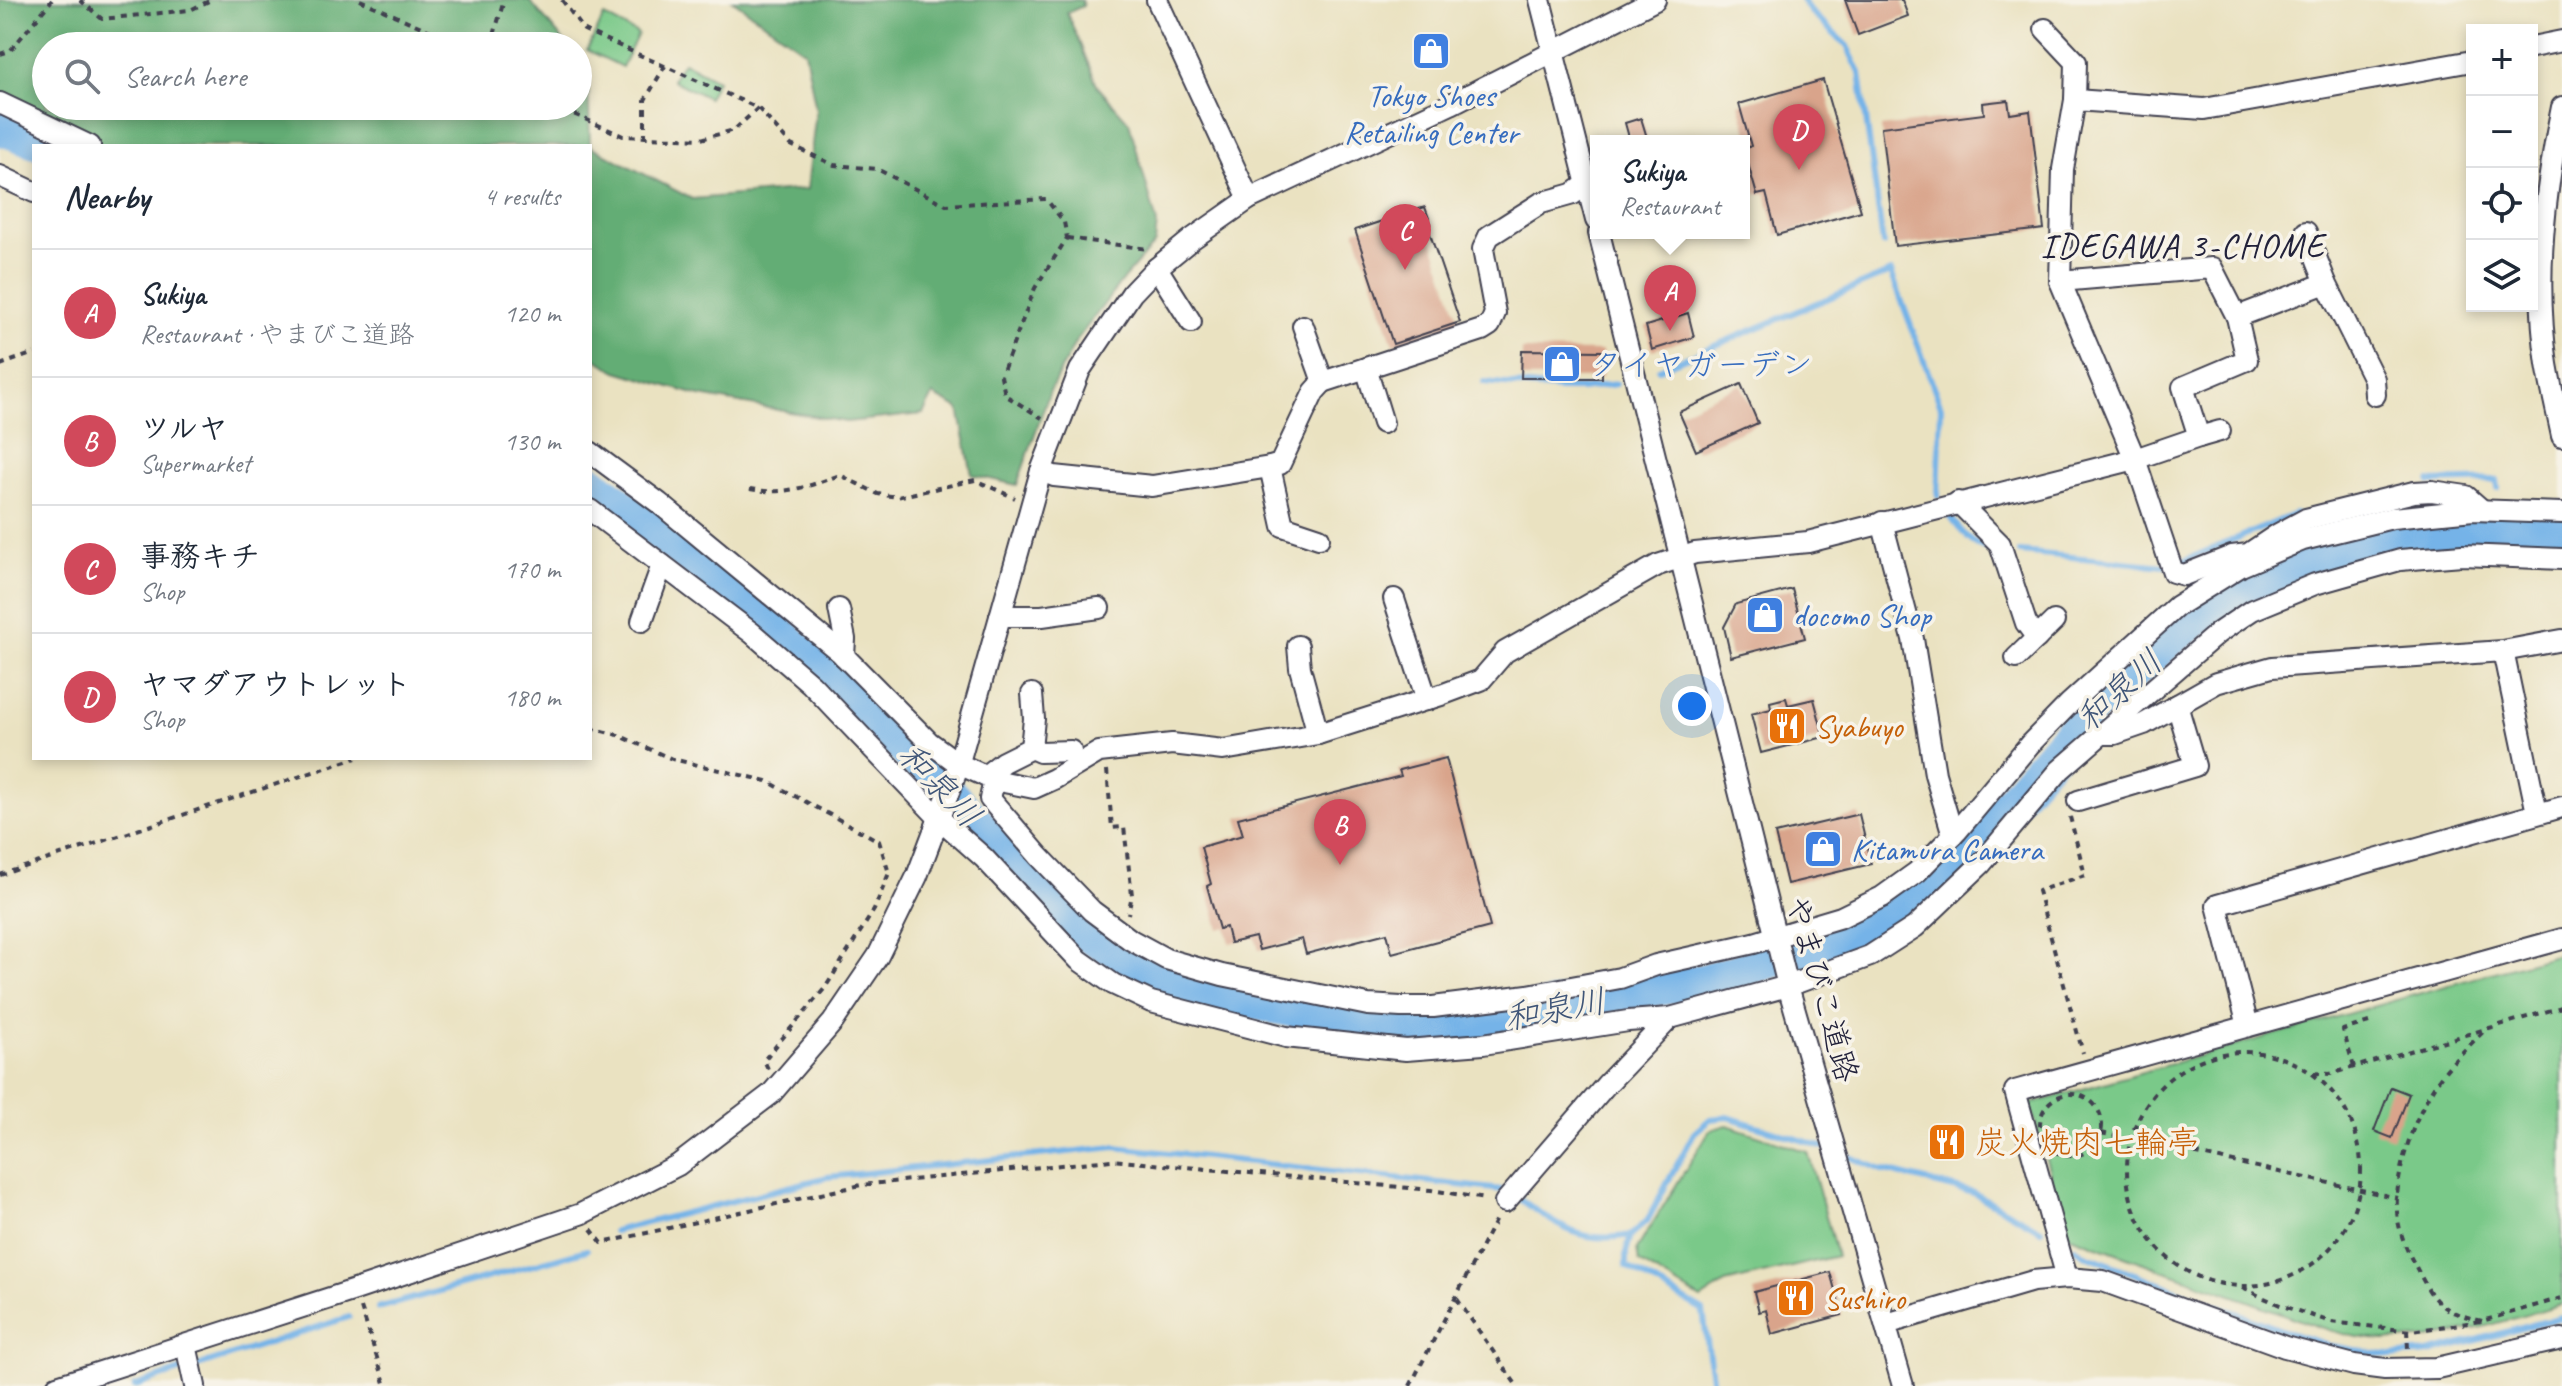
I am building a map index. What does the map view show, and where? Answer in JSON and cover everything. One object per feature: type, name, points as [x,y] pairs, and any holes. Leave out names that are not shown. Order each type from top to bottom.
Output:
[{"type":"street","points":[[1157,0],[1249,199]]},
{"type":"street","points":[[1540,0],[1590,196]]},
{"type":"street","points":[[57,1386],[118,1376],[186,1345],[581,1214],[678,1165],[776,1089],[833,1022],[878,956],[917,876],[957,769],[1041,471],[1080,370],[1157,259],[1249,199],[1451,104],[1655,0]]},
{"type":"street","points":[[2045,29],[2076,62],[2075,100],[2063,169],[2060,281],[2135,459],[2173,572],[2184,575],[2232,556],[2249,558]]},
{"type":"street","points":[[2538,46],[2562,41]]},
{"type":"street","points":[[2075,100],[2204,109],[2466,62]]},
{"type":"street","points":[[0,103],[32,118]]},
{"type":"street","points":[[2562,107],[2546,203],[2542,260],[2547,361],[2562,436]]},
{"type":"street","points":[[36,120],[86,144]]},
{"type":"street","points":[[0,176],[32,191]]},
{"type":"street","points":[[1041,471],[1054,476],[1152,486],[1280,464],[1314,392],[1323,382],[1490,325],[1495,313],[1483,249],[1489,236],[1541,203],[1573,194],[1587,184]]},
{"type":"street","points":[[2306,232],[2326,283],[2380,383]]},
{"type":"street","name":"やまびこ道路","points":[[1601,239],[1786,980],[1903,1386]]},
{"type":"street","points":[[1157,259],[1191,322]]},
{"type":"street","points":[[2060,281],[2212,268],[2237,317],[2247,360],[2183,387],[2199,437]]},
{"type":"street","points":[[2237,317],[2326,283]]},
{"type":"street","points":[[1303,326],[1323,382]]},
{"type":"street","points":[[1366,368],[1383,423]]},
{"type":"street","points":[[592,453],[659,503],[844,656],[957,769],[1034,788],[1099,752],[1172,744],[1223,750],[1318,734],[1427,700],[1481,680],[1505,652],[1658,565],[1681,556],[1808,542],[2135,459],[2220,431]]},
{"type":"street","points":[[1270,467],[1283,526],[1319,538]]},
{"type":"street","points":[[1031,748],[1003,762],[989,778],[990,799],[1092,911],[1131,940],[1166,959],[1222,975],[1368,1005],[1433,1007],[1528,995],[1620,978],[1656,965],[1776,938],[1841,917],[1882,897],[1917,872],[1953,835],[2030,744],[2177,606],[2249,558],[2278,534],[2306,519],[2414,492],[2432,491],[2466,496],[2482,510],[2562,513]]},
{"type":"street","points":[[1958,502],[2000,544],[2026,623],[2037,638]]},
{"type":"street","points":[[592,512],[752,633],[811,684],[942,813],[1079,960],[1113,984],[1151,1002],[1286,1037],[1406,1050],[1483,1044],[1628,1021],[1670,1018],[1870,956],[1915,927],[1981,864],[2060,770],[2099,734],[2218,633],[2252,610],[2315,584],[2400,560],[2462,555],[2562,559]]},
{"type":"street","points":[[1882,522],[1913,639],[1935,774],[1953,835]]},
{"type":"street","points":[[642,621],[662,565]]},
{"type":"street","points":[[1394,599],[1427,700]]},
{"type":"street","points":[[1000,616],[1042,616],[1099,608]]},
{"type":"street","points":[[839,609],[845,639],[844,656]]},
{"type":"street","points":[[2016,658],[2054,621]]},
{"type":"street","points":[[2099,734],[2115,734],[2144,724],[2216,683],[2272,667],[2503,651],[2562,640]]},
{"type":"street","points":[[1298,646],[1300,668],[1318,734]]},
{"type":"street","points":[[2503,651],[2537,813]]},
{"type":"street","points":[[1031,748],[1034,719],[1032,694]]},
{"type":"street","points":[[2074,808],[2143,781],[2195,766],[2177,705]]},
{"type":"street","points":[[1031,748],[1040,752],[1071,751]]},
{"type":"street","points":[[2143,781],[2149,802]]},
{"type":"street","points":[[2248,1026],[2217,905],[2562,807]]},
{"type":"street","points":[[2067,1278],[2015,1091],[2562,939]]},
{"type":"street","points":[[1505,1202],[1606,1085],[1670,1018]]},
{"type":"street","points":[[1886,1324],[2033,1281],[2067,1278],[2103,1281],[2285,1347],[2354,1365],[2384,1378],[2562,1339]]},
{"type":"street","points":[[186,1345],[195,1386]]},
{"type":"path","points":[[0,54],[10,51],[52,0]]},
{"type":"path","points":[[80,0],[102,19],[190,10],[211,0]]},
{"type":"path","points":[[360,0],[432,32]]},
{"type":"path","points":[[495,32],[504,0]]},
{"type":"path","points":[[562,0],[588,32]]},
{"type":"path","points":[[592,34],[758,108],[791,145],[834,165],[877,169],[946,205],[1046,199],[1064,222],[1067,238],[1035,288],[1001,376],[1005,395],[1044,418]]},
{"type":"path","points":[[645,138],[645,100],[665,66]]},
{"type":"path","points":[[587,120],[623,136],[701,139],[734,130],[758,108]]},
{"type":"path","points":[[1067,238],[1157,259]]},
{"type":"path","points":[[0,365],[32,354]]},
{"type":"path","points":[[750,489],[767,492],[803,489],[840,475],[878,494],[897,497],[975,480],[1030,507]]},
{"type":"path","points":[[592,728],[618,735],[672,759],[767,781],[879,841],[889,873],[874,910],[825,988],[764,1060],[776,1089]]},
{"type":"path","points":[[1105,751],[1112,828],[1124,827],[1132,895],[1126,912],[1134,923]]},
{"type":"path","points":[[0,875],[350,760]]},
{"type":"path","points":[[2074,808],[2085,875],[2038,891],[2088,1071]]},
{"type":"path","points":[[2311,1073],[2330,1074],[2562,1007]]},
{"type":"path","points":[[2354,1067],[2343,1030],[2369,1022]]},
{"type":"path","points":[[2482,1321],[2449,1312],[2431,1295],[2411,1258],[2398,1223],[2398,1198],[2405,1151],[2422,1107],[2440,1077],[2486,1029]]},
{"type":"path","points":[[2236,1286],[2278,1282],[2313,1265],[2340,1238],[2357,1204],[2363,1165],[2355,1126],[2335,1092],[2304,1067],[2268,1053],[2228,1052],[2191,1064],[2159,1088],[2137,1120],[2131,1141],[2127,1158],[2129,1196],[2144,1232],[2169,1260],[2203,1279],[2236,1286],[2331,1322],[2407,1330],[2482,1321],[2562,1298]]},
{"type":"path","points":[[2079,1094],[2096,1107],[2101,1116],[2101,1133],[2086,1153],[2067,1156],[2049,1148],[2043,1140],[2040,1121],[2049,1103],[2057,1097],[2079,1094]]},
{"type":"path","points":[[2101,1133],[2398,1198]]},
{"type":"path","points":[[581,1214],[602,1243],[861,1185],[1111,1160],[1431,1190],[1505,1202],[1410,1386]]},
{"type":"path","points":[[355,1290],[386,1386]]},
{"type":"path","points":[[1456,1298],[1517,1386]]},
{"type":"path","points":[[2407,1330],[2408,1354]]},
{"type":"green space","points":[[0,0],[529,0],[556,32],[32,32],[32,114],[0,98]]},
{"type":"green space","points":[[732,0],[1081,0],[1083,6],[1067,13],[1098,87],[1129,122],[1157,223],[1155,243],[1076,341],[1050,391],[1017,485],[972,475],[959,409],[933,395],[923,414],[846,422],[700,396],[617,371],[592,357],[592,147],[692,199],[807,189],[816,110],[805,51]]},
{"type":"green space","points":[[604,16],[638,34],[622,67],[592,52],[592,40]]},
{"type":"green space","points":[[683,62],[717,80],[708,98],[672,80]]},
{"type":"green space","points":[[44,120],[589,120],[590,144],[92,144]]},
{"type":"green space","points":[[2562,953],[2562,1304],[2451,1334],[2406,1340],[2367,1338],[2316,1326],[2068,1235],[2030,1104]]},
{"type":"green space","points":[[1727,1125],[1808,1152],[1837,1256],[1725,1283],[1701,1299],[1639,1262],[1637,1249],[1710,1130]]},
{"type":"building","points":[[1845,0],[1902,0],[1908,16],[1858,35]]},
{"type":"building","points":[[1823,80],[1861,211],[1777,235],[1766,193],[1757,195],[1750,171],[1750,135],[1739,104]]},
{"type":"building","points":[[2008,100],[2010,114],[2030,111],[2044,229],[1895,246],[1881,127],[1984,114],[1983,103]]},
{"type":"building","points":[[1641,118],[1646,135],[1628,135],[1625,123]]},
{"type":"building","points":[[1425,207],[1431,224],[1427,225],[1460,322],[1393,344],[1355,230]]},
{"type":"building","points":[[1688,313],[1694,337],[1652,350],[1646,326]]},
{"type":"building","name":"タイヤガーデン","points":[[1522,350],[1602,351],[1602,378],[1521,378]]},
{"type":"building","points":[[1741,384],[1758,423],[1696,451],[1679,412]]},
{"type":"building","name":"docomo Shop","points":[[1792,589],[1805,638],[1731,657],[1724,627],[1736,604]]},
{"type":"building","name":"Syabuyo","points":[[1786,698],[1788,705],[1814,699],[1824,737],[1761,753],[1751,714],[1771,709],[1770,702]]},
{"type":"building","points":[[1446,758],[1490,927],[1392,953],[1387,933],[1306,954],[1302,939],[1259,950],[1255,937],[1230,943],[1226,927],[1219,929],[1207,886],[1211,884],[1201,847],[1243,835],[1238,818],[1401,776],[1399,770]]},
{"type":"building","name":"Kitamura Camera","points":[[1859,814],[1871,864],[1787,884],[1775,834]]},
{"type":"building","points":[[2391,1087],[2409,1094],[2392,1138],[2374,1131]]},
{"type":"building","name":"Sushiro","points":[[1830,1272],[1842,1315],[1772,1334],[1766,1310],[1759,1312],[1754,1292]]},
{"type":"waterway","points":[[1802,0],[1847,46],[1860,73],[1883,244]]},
{"type":"waterway","name":"和泉川","points":[[0,127],[47,144]]},
{"type":"waterway","points":[[1659,369],[1891,272],[1941,407],[1938,496]]},
{"type":"waterway","points":[[1484,382],[1559,389],[1616,384]]},
{"type":"waterway","points":[[2430,482],[2497,480],[2498,488]]},
{"type":"waterway","name":"和泉川","points":[[592,484],[731,588],[880,724],[1086,934],[1160,976],[1200,991],[1363,1024],[1409,1028],[1468,1024],[1601,997],[1706,981],[1849,936],[1887,919],[1938,879],[1991,824],[2093,707],[2172,638],[2228,597],[2271,576],[2383,541],[2500,533],[2562,534]]},
{"type":"waterway","points":[[2176,564],[2295,514]]},
{"type":"waterway","points":[[1949,515],[1971,541],[1989,549]]},
{"type":"waterway","points":[[2500,533],[2501,517]]},
{"type":"waterway","points":[[2020,552],[2165,566]]},
{"type":"waterway","points":[[1713,1386],[1703,1311],[1626,1266],[1631,1235],[1647,1221],[1694,1133],[1710,1119],[1728,1117],[1830,1149]]},
{"type":"waterway","points":[[614,1231],[828,1177],[1115,1147],[1503,1190]]},
{"type":"waterway","points":[[1840,1153],[1882,1170],[1974,1193],[2041,1230]]},
{"type":"waterway","points":[[1520,1199],[1571,1231],[1598,1237],[1631,1235]]},
{"type":"waterway","points":[[2075,1248],[2088,1256],[2284,1331],[2332,1346],[2390,1356],[2429,1353],[2562,1317]]},
{"type":"waterway","points":[[378,1308],[587,1250]]},
{"type":"waterway","points":[[198,1366],[349,1317]]},
{"type":"waterway","points":[[135,1386],[183,1370]]},
{"type":"place","name":"Tokyo Shoes Retailing Center","points":[[1431,51]]},
{"type":"place","name":"ヤマダアウトレット","points":[[1799,170]]},
{"type":"place","name":"事務キチ","points":[[1405,270]]},
{"type":"place","name":"Sukiya","points":[[1670,331]]},
{"type":"place","name":"タイヤガーデン","points":[[1562,364]]},
{"type":"place","name":"docomo Shop","points":[[1765,615]]},
{"type":"place","name":"Syabuyo","points":[[1787,726]]},
{"type":"place","name":"Kitamura Camera","points":[[1823,849]]},
{"type":"place","name":"ツルヤ","points":[[1340,865]]},
{"type":"place","name":"炭火焼肉七輪亭","points":[[1947,1142]]},
{"type":"place","name":"Sushiro","points":[[1796,1298]]},
{"type":"district","name":"IDEGAWA 3-CHOME","points":[[2183,245]]}]
